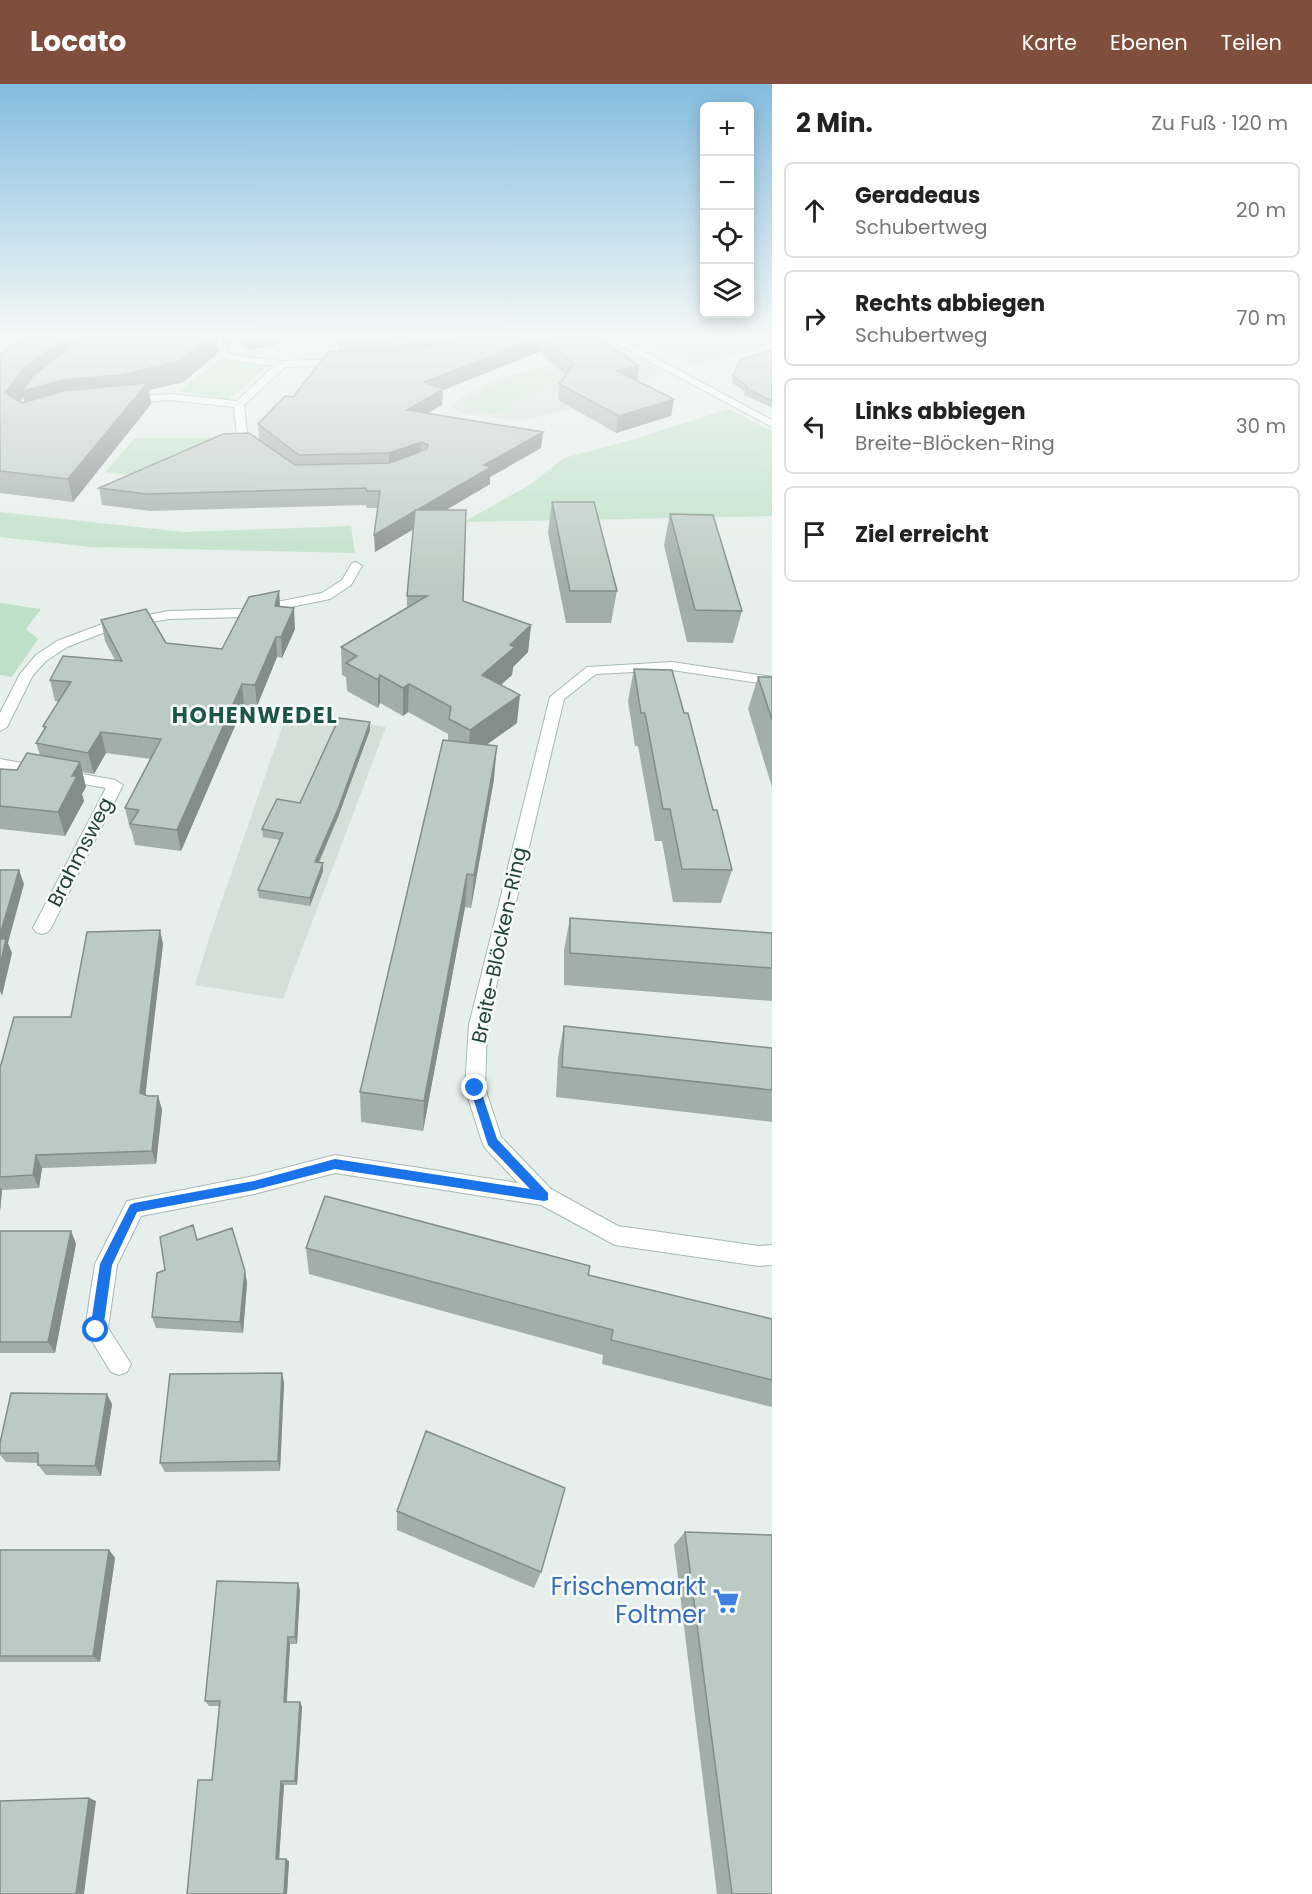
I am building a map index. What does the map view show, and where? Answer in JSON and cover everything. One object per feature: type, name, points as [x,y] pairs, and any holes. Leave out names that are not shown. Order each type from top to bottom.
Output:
[{"type":"street","points":[[240,416],[242,435],[269,456]]},
{"type":"street","points":[[0,726],[27,674],[41,658],[62,644],[110,626],[169,615],[242,613],[326,596],[347,582],[356,566]]},
{"type":"street","name":"Breite-Blöcken-Ring","points":[[772,681],[672,666],[592,670],[556,697],[478,1025],[475,1088],[492,1142],[544,1196],[615,1235],[772,1256]]},
{"type":"street","name":"Brahmsweg","points":[[0,764],[115,785],[42,928]]},
{"type":"street","points":[[119,1364],[96,1330],[106,1264],[134,1208],[254,1185],[335,1164],[544,1196]]},
{"type":"shaded area","points":[[482,416],[540,416],[521,421]]},
{"type":"shaded area","points":[[288,710],[386,727],[283,999],[195,985],[212,929]]},
{"type":"green space","points":[[705,416],[744,416],[772,431],[772,516],[464,522],[531,484],[564,458]]},
{"type":"green space","points":[[135,438],[214,438],[146,477],[105,472]]},
{"type":"green space","points":[[0,512],[183,532],[351,526],[355,553],[91,547],[0,537]]},
{"type":"green space","points":[[0,603],[41,609],[26,629],[38,639],[12,677],[0,675]]},
{"type":"building","points":[[0,416],[119,416],[68,479],[0,471]]},
{"type":"building","points":[[265,416],[447,416],[543,432],[484,465],[491,467],[374,535],[380,491],[367,491],[366,488],[147,494],[99,488],[223,434],[249,433],[295,465],[390,463],[427,449],[428,445],[421,442],[389,453],[299,455],[258,424]]},
{"type":"building","points":[[552,502],[594,502],[617,591],[570,591]]},
{"type":"building","points":[[415,510],[466,510],[463,601],[531,625],[510,645],[515,647],[482,675],[520,695],[470,730],[449,719],[451,707],[409,684],[403,688],[380,675],[378,680],[346,663],[357,656],[341,647],[427,596],[407,596]]},
{"type":"building","points":[[670,514],[713,515],[742,611],[695,610]]},
{"type":"building","points":[[279,591],[275,606],[294,608],[281,637],[276,637],[255,685],[242,684],[177,830],[130,824],[139,810],[125,808],[161,739],[101,732],[88,753],[36,743],[46,727],[43,726],[71,682],[50,680],[63,656],[122,661],[101,620],[146,609],[166,643],[222,649],[249,597]]},
{"type":"building","points":[[634,669],[672,670],[684,713],[688,713],[713,810],[717,810],[732,870],[682,869],[670,809],[663,809],[645,713],[641,713]]},
{"type":"building","points":[[758,677],[772,677],[772,720]]},
{"type":"building","points":[[339,718],[370,722],[338,809],[315,862],[323,863],[310,898],[258,890],[283,833],[262,829],[277,799],[300,803]]},
{"type":"building","points":[[443,740],[497,746],[474,875],[467,874],[424,1101],[360,1092]]},
{"type":"building","points":[[27,753],[80,762],[72,776],[77,776],[58,812],[0,806],[0,769],[17,770]]},
{"type":"building","points":[[0,870],[19,870],[0,935]]},
{"type":"building","points":[[570,918],[772,933],[772,968],[570,953]]},
{"type":"building","points":[[160,930],[140,1093],[158,1096],[152,1151],[36,1155],[33,1175],[0,1177],[0,1068],[14,1017],[71,1017],[87,932]]},
{"type":"building","points":[[0,939],[6,939],[0,965]]},
{"type":"building","points":[[564,1026],[772,1048],[772,1090],[562,1067]]},
{"type":"building","points":[[325,1196],[590,1266],[588,1275],[772,1319],[772,1380],[611,1340],[613,1330],[306,1248]]},
{"type":"building","points":[[193,1225],[197,1240],[232,1228],[245,1271],[240,1322],[152,1317],[157,1273],[165,1270],[160,1237]]},
{"type":"building","points":[[0,1231],[71,1231],[48,1342],[0,1342]]},
{"type":"building","points":[[282,1373],[278,1461],[160,1463],[170,1374]]},
{"type":"building","points":[[11,1393],[107,1394],[95,1466],[38,1465],[38,1453],[0,1453],[0,1443]]},
{"type":"building","points":[[426,1431],[565,1488],[541,1572],[397,1511]]},
{"type":"building","points":[[685,1532],[772,1535],[772,1894],[732,1894]]},
{"type":"building","points":[[0,1550],[109,1550],[93,1656],[0,1656]]},
{"type":"building","points":[[217,1581],[298,1583],[295,1637],[288,1637],[284,1702],[300,1702],[295,1781],[281,1781],[276,1859],[286,1859],[284,1894],[187,1894],[198,1780],[212,1780],[220,1701],[205,1701]]},
{"type":"building","points":[[89,1798],[76,1894],[0,1894],[0,1801]]},
{"type":"place","name":"Frischemarkt Foltmer","points":[[726,1601]]},
{"type":"district","name":"HOHENWEDEL","points":[[255,715]]},
{"type":"route","points":[[96,1330],[106,1264],[134,1208],[254,1185],[335,1164],[544,1196],[492,1142],[475,1088]]}]
